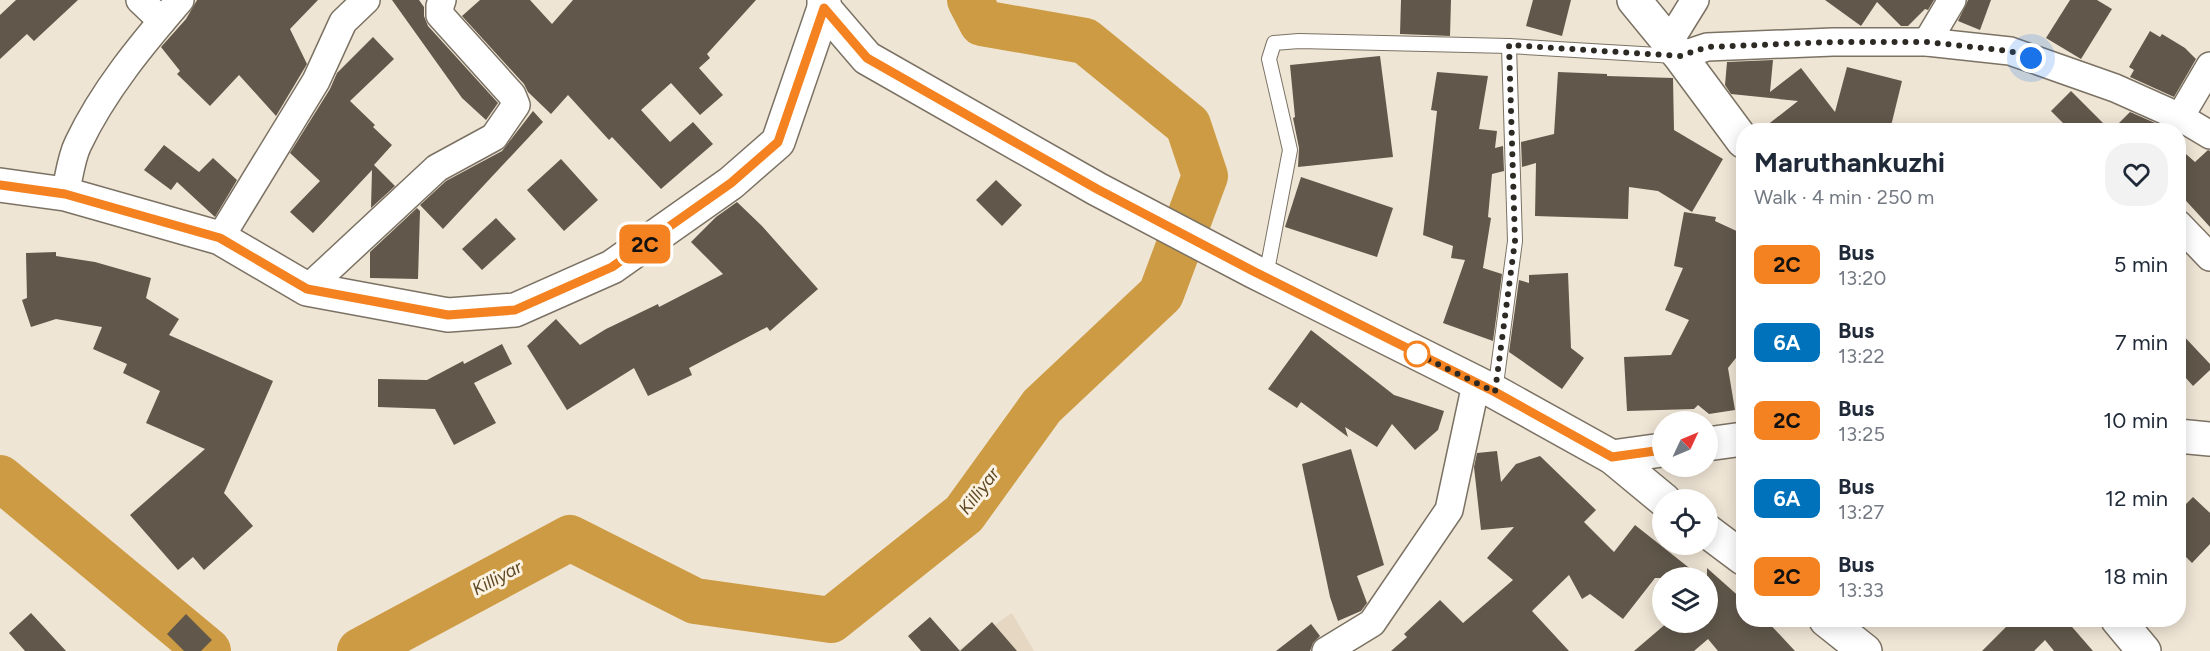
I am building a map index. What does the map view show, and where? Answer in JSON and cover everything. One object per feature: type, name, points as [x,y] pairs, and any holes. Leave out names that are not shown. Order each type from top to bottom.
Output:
[{"type":"main road","points":[[1634,0],[1675,49],[1736,132]]},
{"type":"main road","points":[[0,184],[65,194],[220,238],[307,289],[448,315],[515,310],[612,267],[731,183],[778,142],[824,4]]},
{"type":"main road","points":[[824,4],[867,58],[1097,189],[1485,388],[1612,457],[1652,490]]},
{"type":"main road","points":[[2186,437],[2210,439]]},
{"type":"main road","points":[[1718,442],[1736,440]]},
{"type":"main road","points":[[1612,457],[1652,451]]},
{"type":"main road","points":[[1718,539],[1736,553]]},
{"type":"main road","points":[[1835,627],[1865,651]]},
{"type":"main road","points":[[2124,627],[2144,651]]},
{"type":"street","points":[[140,0],[162,21]]},
{"type":"street","points":[[65,194],[77,146],[108,93],[144,42],[180,0]]},
{"type":"street","points":[[220,238],[316,81],[343,22],[366,0]]},
{"type":"street","points":[[307,289],[437,168],[494,137],[516,105],[512,95],[440,15],[442,0]]},
{"type":"street","points":[[1695,0],[1675,49],[1833,42],[1927,42],[2010,51],[2115,88],[2180,117],[2210,135]]},
{"type":"street","points":[[1927,42],[1952,0]]},
{"type":"street","points":[[2180,117],[2210,66]]},
{"type":"street","points":[[2186,232],[2210,257]]},
{"type":"street","points":[[1326,651],[1372,623],[1449,510],[1485,388]]},
{"type":"lane","points":[[1259,274],[1290,150],[1269,59],[1274,43],[1299,41],[1675,49]]},
{"type":"lane","points":[[1485,388],[1515,241],[1509,45]]},
{"type":"shaded area","points":[[1012,613],[1034,651],[957,651]]},
{"type":"building","points":[[16,0],[78,0],[34,41],[27,34],[0,59],[0,15]]},
{"type":"building","points":[[197,0],[318,0],[290,29],[307,64],[276,116],[239,75],[210,106],[177,74],[180,71],[161,47],[186,19]]},
{"type":"building","points":[[392,0],[419,0],[424,7],[424,16],[428,26],[498,103],[486,120],[462,98]]},
{"type":"building","points":[[480,0],[530,0],[552,24],[573,0],[756,0],[707,54],[710,58],[699,68],[723,95],[700,115],[671,83],[641,110],[670,142],[693,122],[713,144],[661,189],[612,137],[609,140],[568,95],[551,114],[528,92],[524,84],[462,16]]},
{"type":"building","points":[[1401,0],[1451,0],[1450,36],[1400,34]]},
{"type":"building","points":[[1533,0],[1571,0],[1562,36],[1526,26]]},
{"type":"building","points":[[1825,0],[1934,0],[1928,10],[1925,9],[1908,26],[1901,26],[1877,2],[1861,26]]},
{"type":"building","points":[[1968,0],[1991,0],[1980,30],[1958,21]]},
{"type":"building","points":[[2070,0],[2097,0],[2112,9],[2081,59],[2046,38]]},
{"type":"building","points":[[2150,31],[2160,37],[2162,34],[2185,48],[2196,59],[2174,97],[2130,77],[2134,70],[2129,67]]},
{"type":"building","points":[[373,37],[394,59],[350,101],[392,145],[374,165],[395,186],[371,208],[372,170],[313,233],[290,212],[320,181],[290,153],[330,89],[337,73]]},
{"type":"building","points":[[1380,56],[1393,157],[1298,167],[1299,148],[1293,118],[1295,117],[1290,65]]},
{"type":"building","points":[[1773,60],[1770,92],[1801,68],[1835,112],[1847,67],[1902,81],[1892,123],[1770,123],[1798,101],[1731,94],[1725,85],[1727,62]]},
{"type":"building","points":[[1437,72],[1488,76],[1479,129],[1497,131],[1495,148],[1503,146],[1504,171],[1492,174],[1488,217],[1491,218],[1483,268],[1502,274],[1493,341],[1443,323],[1465,260],[1451,258],[1453,246],[1423,235],[1437,111],[1431,110]]},
{"type":"building","points":[[1558,72],[1673,78],[1674,130],[1723,159],[1692,212],[1658,191],[1629,187],[1628,219],[1535,216],[1536,163],[1522,167],[1521,142],[1554,134]]},
{"type":"building","points":[[2071,91],[2103,123],[2063,123],[2051,111]]},
{"type":"building","points":[[533,111],[543,122],[443,229],[420,205],[446,181],[502,151]]},
{"type":"building","points":[[2130,112],[2155,123],[2119,123]]},
{"type":"building","points":[[164,145],[199,172],[213,158],[237,180],[215,217],[177,182],[171,190],[144,170]]},
{"type":"building","points":[[2208,150],[2210,151],[2210,227],[2186,201],[2186,154],[2195,162]]},
{"type":"building","points":[[561,159],[598,200],[564,231],[527,190]]},
{"type":"building","points":[[1301,177],[1393,208],[1377,257],[1285,227]]},
{"type":"building","points":[[996,180],[1022,205],[1002,226],[976,200]]},
{"type":"building","points":[[737,202],[762,226],[818,289],[770,331],[767,327],[689,368],[692,375],[648,396],[634,368],[567,410],[527,346],[556,319],[580,345],[606,329],[658,304],[659,307],[723,274],[691,242],[716,217]]},
{"type":"building","points":[[417,208],[420,211],[418,279],[370,278],[370,252]]},
{"type":"building","points":[[1684,212],[1716,217],[1715,221],[1736,231],[1736,358],[1728,368],[1735,410],[1718,413],[1705,411],[1698,405],[1694,409],[1627,411],[1624,357],[1671,355],[1689,320],[1665,310],[1683,268],[1674,266]]},
{"type":"building","points":[[496,218],[516,239],[482,270],[462,249]]},
{"type":"building","points":[[56,252],[56,256],[95,262],[151,278],[146,298],[179,319],[169,335],[273,381],[224,493],[253,526],[204,570],[193,557],[178,570],[130,515],[205,449],[146,423],[160,391],[123,373],[127,364],[93,349],[102,327],[56,319],[31,327],[22,300],[27,298],[26,253]]},
{"type":"building","points":[[1568,273],[1571,348],[1584,358],[1562,389],[1509,352],[1519,280],[1529,283],[1529,275]]},
{"type":"building","points":[[1311,330],[1394,395],[1444,411],[1438,430],[1415,450],[1392,424],[1377,447],[1345,427],[1348,437],[1301,402],[1297,408],[1268,389]]},
{"type":"building","points":[[2186,338],[2210,364],[2210,370],[2193,386],[2186,378]]},
{"type":"building","points":[[502,344],[512,364],[474,383],[496,423],[454,445],[435,409],[378,407],[378,379],[427,380]]},
{"type":"building","points":[[1351,449],[1384,565],[1357,576],[1367,603],[1361,611],[1338,621],[1330,597],[1302,464]]},
{"type":"building","points":[[1497,451],[1501,482],[1516,464],[1540,456],[1596,510],[1584,522],[1614,552],[1635,525],[1652,538],[1652,555],[1673,555],[1688,567],[1652,567],[1652,582],[1623,619],[1590,594],[1582,599],[1569,575],[1532,611],[1569,651],[1391,651],[1407,637],[1404,634],[1440,600],[1463,623],[1513,580],[1487,558],[1514,527],[1481,530],[1474,467],[1477,453]]},
{"type":"building","points":[[2193,497],[2210,513],[2210,544],[2192,563],[2186,557],[2186,504]]},
{"type":"building","points":[[1718,578],[1736,594],[1736,627],[1773,627],[1795,651],[1718,651],[1708,639],[1694,651],[1634,651],[1655,633],[1718,633]]},
{"type":"building","points":[[31,613],[66,651],[25,651],[9,633]]},
{"type":"building","points":[[186,614],[212,640],[201,651],[184,651],[167,634]]},
{"type":"building","points":[[930,617],[960,651],[921,651],[908,636]]},
{"type":"building","points":[[992,622],[1017,651],[960,651]]},
{"type":"building","points":[[1311,624],[1320,636],[1313,643],[1310,651],[1276,651]]},
{"type":"building","points":[[2006,627],[2072,627],[2093,651],[2054,651],[2045,640],[2034,651],[1982,651]]},
{"type":"waterway","name":"Killiyar","points":[[360,651],[570,538],[695,601],[831,620],[964,514],[1042,406],[1161,294],[1205,176],[1188,125],[1085,41],[982,23],[970,0]]},
{"type":"waterway","name":"Killiyar","points":[[0,478],[208,651]]},
{"type":"bus line","name":"2C","points":[[0,185],[65,194],[220,238],[307,289],[448,315],[515,310],[612,267],[731,183],[778,142],[824,8],[867,58],[1097,189],[1253,271],[1495,392],[1612,457],[1652,451]]},
{"type":"route","points":[[1417,354],[1413,352],[1495,392],[1515,241],[1509,45],[1680,56],[1707,47],[1833,42],[1927,42],[2010,51],[2031,58]]}]
